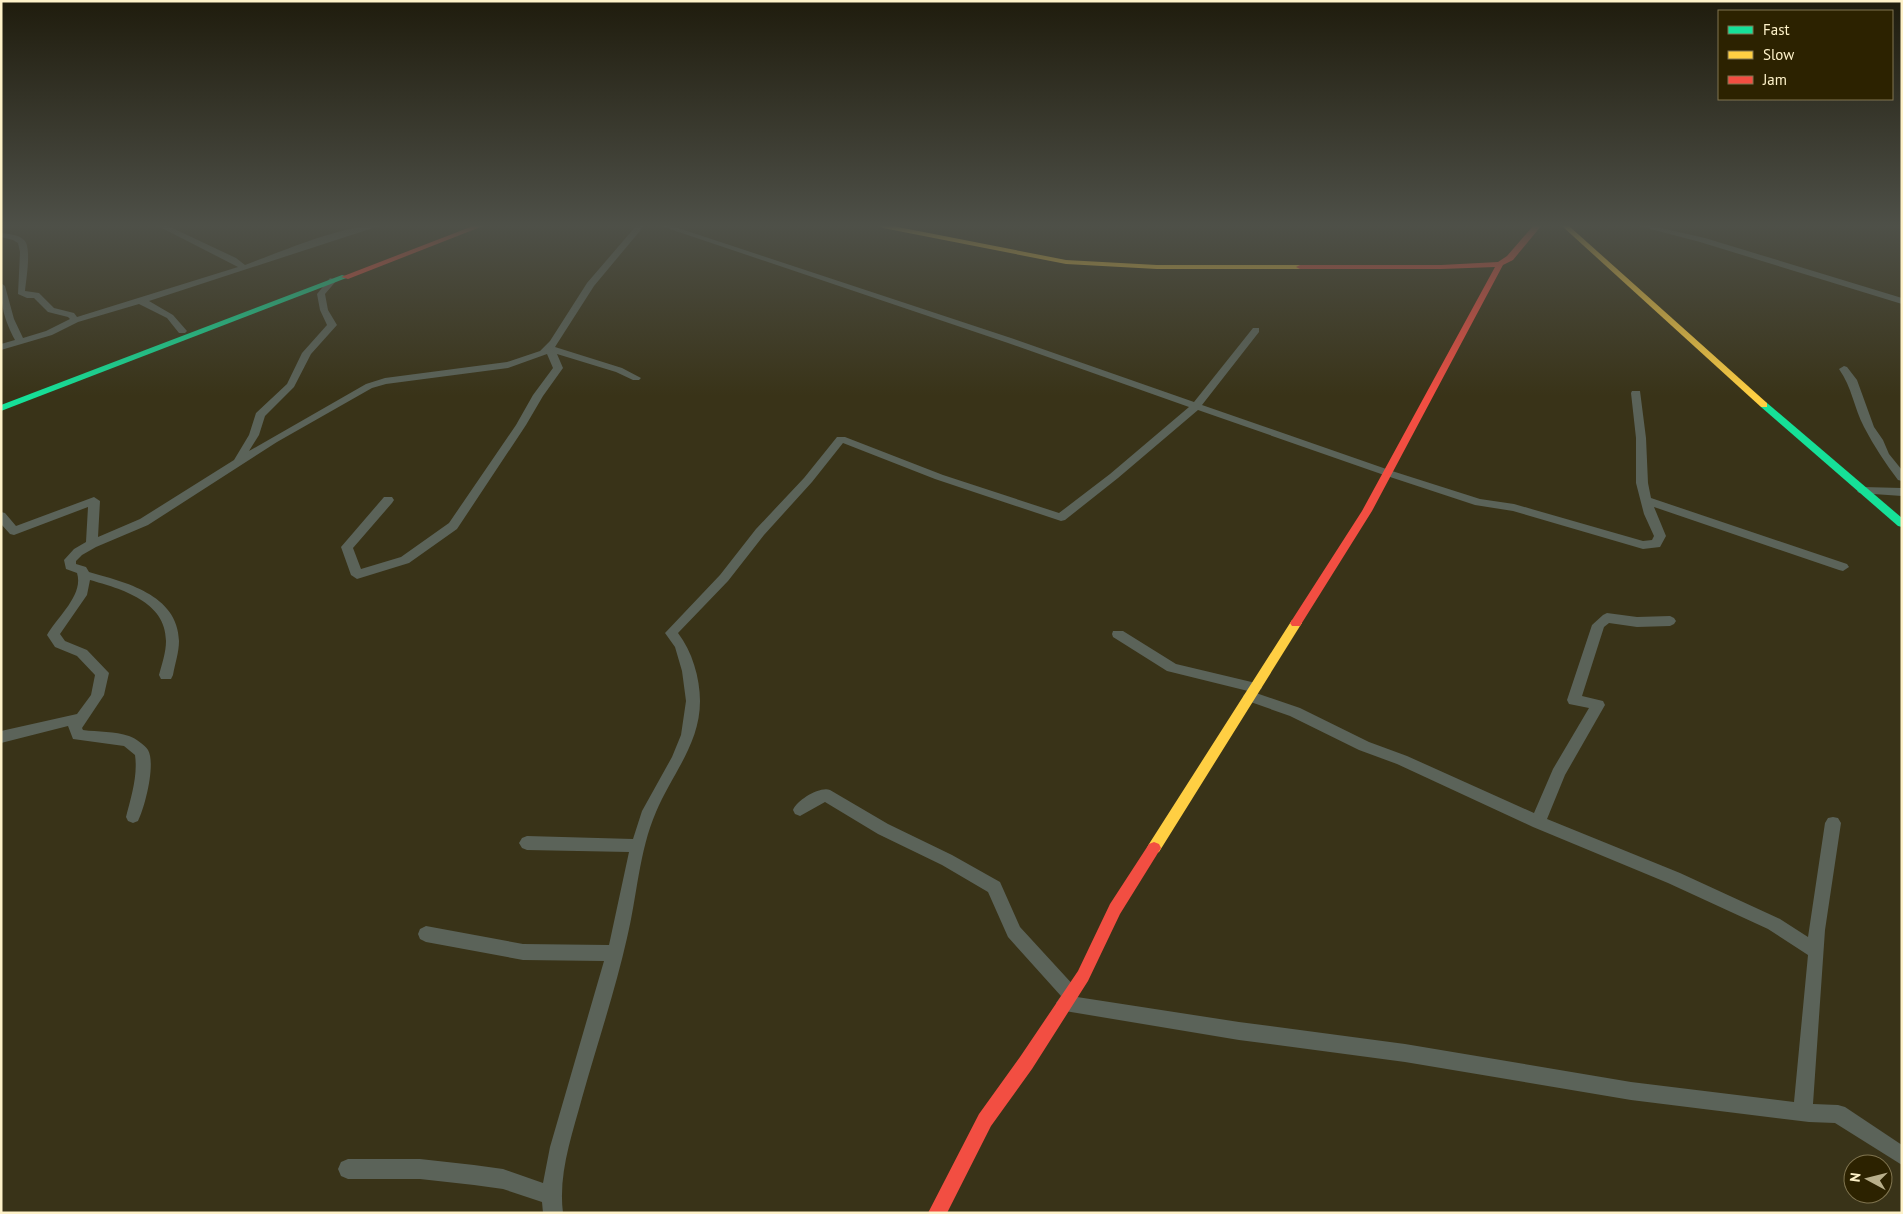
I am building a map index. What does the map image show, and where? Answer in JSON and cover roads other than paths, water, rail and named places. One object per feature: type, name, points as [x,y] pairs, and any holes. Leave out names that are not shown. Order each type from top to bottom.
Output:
[{"type":"street","points":[[22,283],[21,292],[26,295],[36,295],[51,310],[71,315],[75,320]]},
{"type":"street","points":[[1,347],[49,333],[75,320],[197,283]]},
{"type":"street","points":[[1,402],[313,283]]},
{"type":"street","points":[[1,408],[326,283]]},
{"type":"street","points":[[235,463],[254,435],[260,415],[291,385],[307,354],[332,325],[324,310],[321,294],[331,283]]},
{"type":"street","points":[[166,674],[173,637],[160,608],[138,591],[86,575],[82,570],[70,566],[70,560],[78,552],[144,522],[235,463],[369,386],[385,381],[508,365],[533,358],[550,349],[592,283]]},
{"type":"street","points":[[836,283],[1011,341],[1388,473],[1479,502],[1514,508],[1643,545],[1656,544],[1660,536],[1646,500],[1642,483],[1641,438],[1636,393]]},
{"type":"street","points":[[937,1213],[985,1120],[1026,1063],[1083,976],[1115,910],[1367,511],[1490,283]]},
{"type":"street","points":[[1628,283],[1798,436],[1902,524]]},
{"type":"street","points":[[1842,283],[1902,301]]},
{"type":"street","points":[[1,286],[9,319],[20,341]]},
{"type":"street","points":[[145,299],[144,302],[168,314],[176,321],[182,332]]},
{"type":"street","points":[[348,1169],[420,1169],[503,1179],[552,1204],[558,1147],[615,953],[638,846],[649,811],[678,758],[688,735],[693,701],[689,671],[681,646],[671,633],[724,578],[760,532],[808,480],[841,439],[939,477],[1061,517],[1114,476],[1196,406],[1256,330]]},
{"type":"street","points":[[550,349],[619,370],[636,378]]},
{"type":"street","points":[[388,500],[348,547],[357,575],[405,560],[453,526],[490,473],[538,395],[558,368],[550,349]]},
{"type":"street","points":[[1844,368],[1852,380],[1869,426],[1884,455],[1902,478]]},
{"type":"street","points":[[1862,491],[1902,492]]},
{"type":"street","points":[[1646,500],[1843,568]]},
{"type":"street","points":[[1,516],[14,531],[94,501],[92,544]]},
{"type":"street","points":[[86,575],[86,586],[58,624],[53,634],[60,644],[82,653],[102,673],[102,683],[98,697],[75,727],[78,735],[127,741],[142,752],[144,766],[142,787],[133,817]]},
{"type":"street","points":[[1538,822],[1558,773],[1598,705],[1574,700],[1598,625],[1607,618],[1637,622],[1670,621]]},
{"type":"street","points":[[1118,634],[1172,668],[1253,692],[1364,746],[1402,760],[1538,822],[1674,878],[1774,924],[1816,951]]},
{"type":"street","points":[[1,738],[81,718]]},
{"type":"street","points":[[800,810],[825,794],[883,829],[947,860],[994,887],[1014,932],[1068,999],[1239,1031],[1404,1053],[1630,1091],[1803,1112],[1838,1114],[1902,1156]]},
{"type":"street","points":[[1803,1112],[1807,1046],[1823,880],[1833,823]]},
{"type":"street","points":[[527,843],[638,846]]},
{"type":"street","points":[[426,934],[523,952],[615,953]]}]
